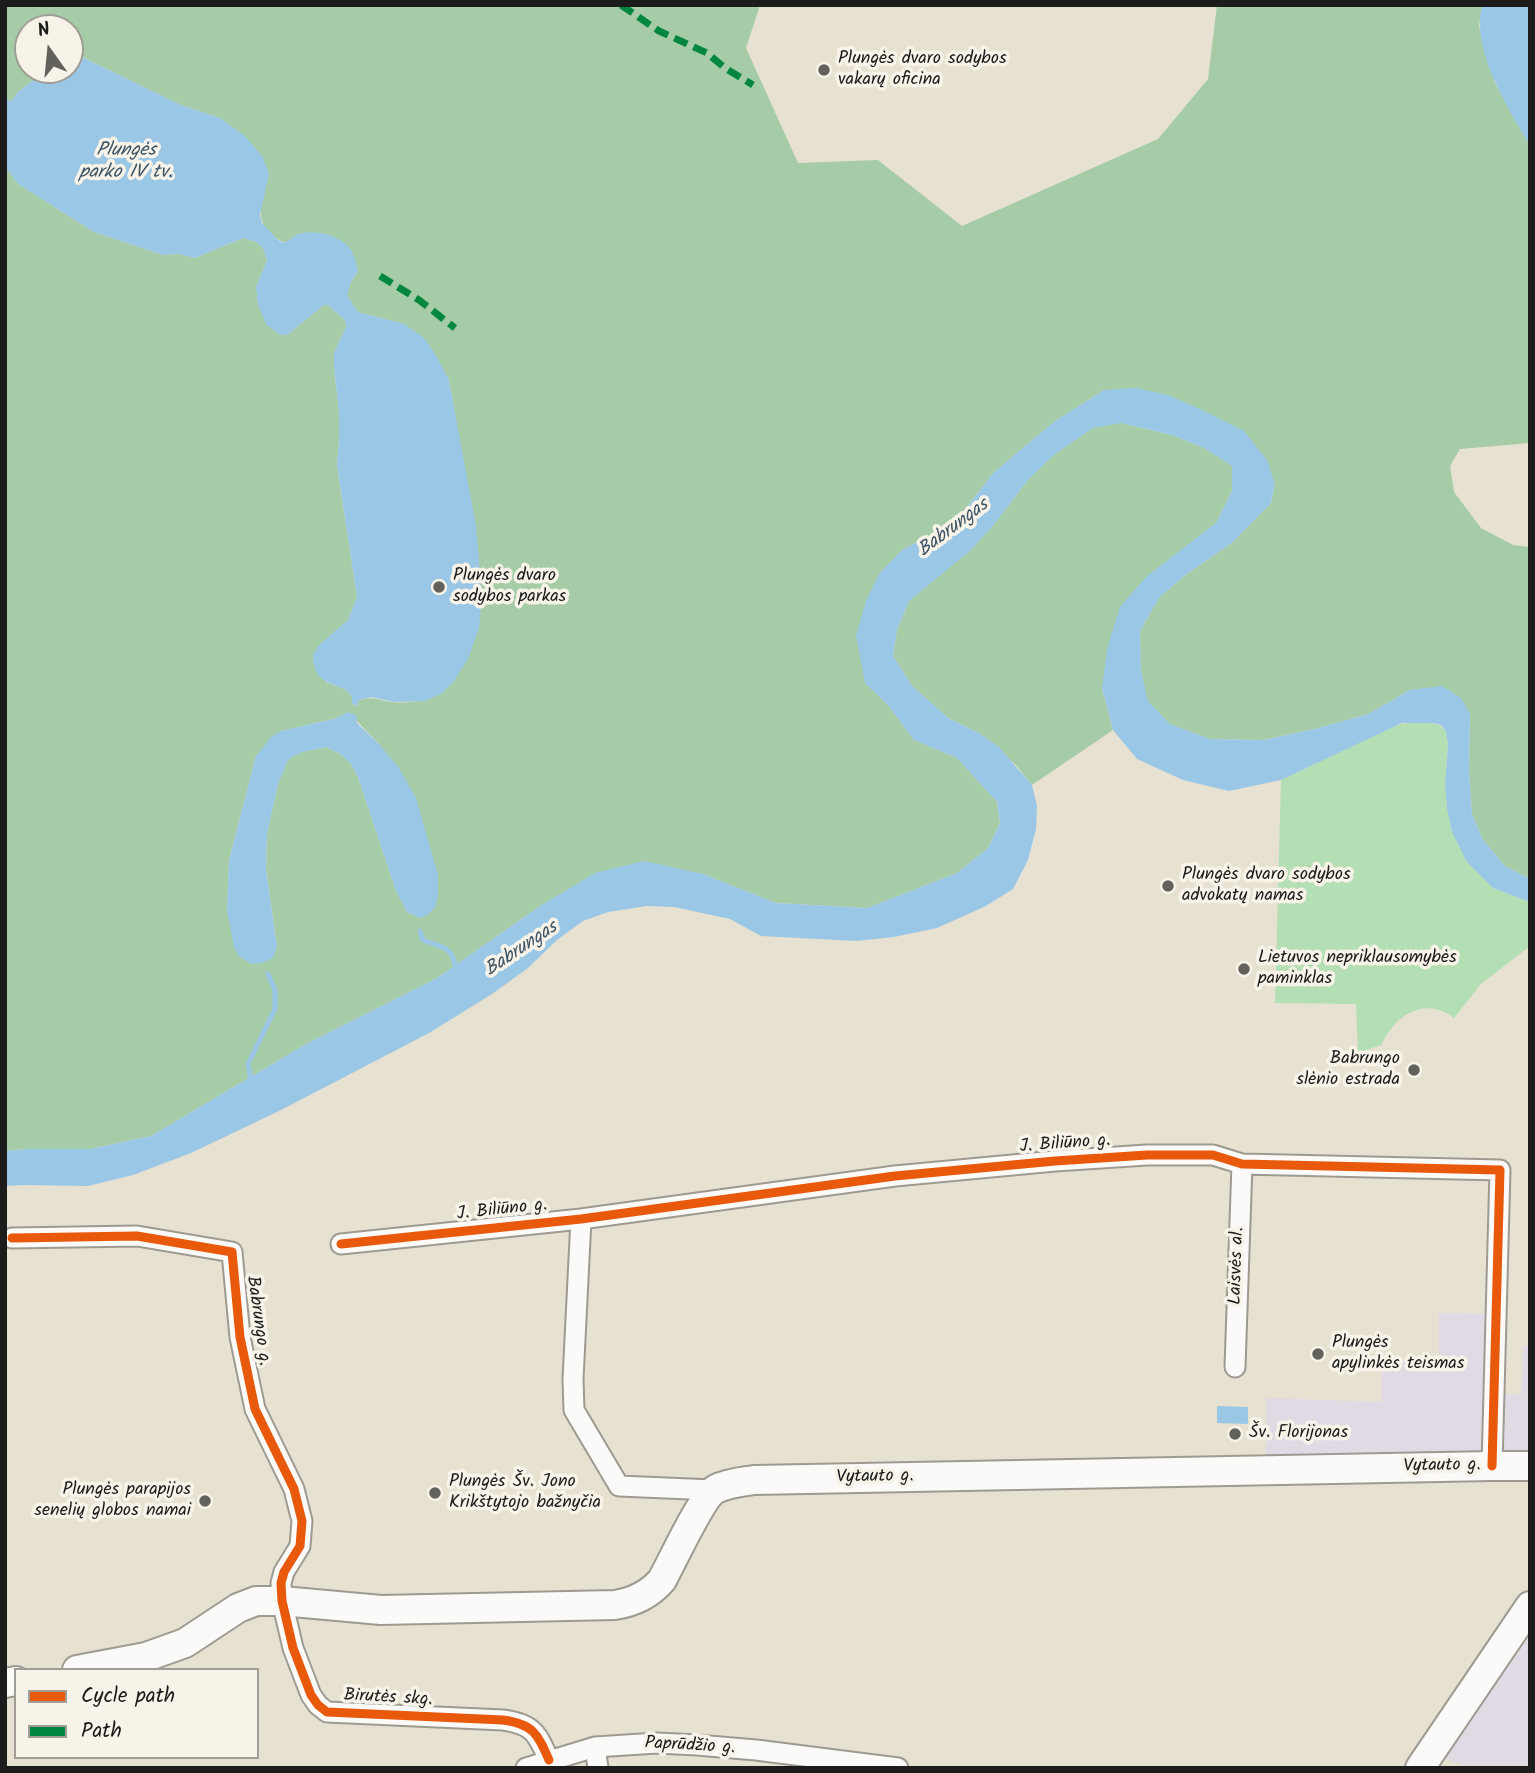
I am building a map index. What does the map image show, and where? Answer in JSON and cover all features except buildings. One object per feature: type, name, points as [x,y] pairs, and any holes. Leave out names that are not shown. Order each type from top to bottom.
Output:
[{"type":"main road","name":"Vytauto g.","points":[[713,1490],[732,1483],[754,1480],[1530,1466]]},
{"type":"main road","points":[[88,1668],[146,1657],[186,1643],[245,1604],[256,1601],[381,1610],[615,1605],[629,1602],[642,1597],[663,1580],[703,1503],[713,1490]]},
{"type":"main road","points":[[1420,1768],[1530,1606]]},
{"type":"street","name":"J. Biliūno g.","points":[[341,1244],[581,1219],[895,1176],[1147,1155],[1213,1155],[1241,1164],[1500,1170],[1492,1466]]},
{"type":"street","name":"Laisvės al.","points":[[1235,1367],[1241,1164]]},
{"type":"street","points":[[581,1219],[573,1379],[574,1410],[619,1486],[713,1490]]},
{"type":"street","name":"Babrungo g.","points":[[12,1238],[137,1236],[232,1252],[240,1337],[255,1409],[294,1489],[302,1521],[300,1546],[284,1572],[281,1583],[282,1601]]},
{"type":"street","name":"Birutės skg.","points":[[282,1601],[293,1648],[311,1695],[327,1712],[520,1722],[537,1736],[549,1760]]},
{"type":"street","name":"Paprūdžio g.","points":[[526,1768],[595,1747],[657,1744],[697,1745],[898,1768]]},
{"type":"street","points":[[595,1747],[598,1768]]},
{"type":"shaded area","points":[[1439,1313],[1501,1314],[1500,1394],[1521,1395],[1523,1347],[1530,1346],[1530,1457],[1266,1462],[1266,1398],[1382,1402],[1382,1359],[1439,1360]]},
{"type":"shaded area","points":[[1530,1627],[1530,1768],[1470,1768],[1445,1758]]},
{"type":"green space","name":"Plungės dvaro sodybos parkas","points":[[5,5],[760,5],[746,48],[798,163],[878,160],[962,226],[1158,139],[1208,79],[1217,5],[1482,5],[1479,26],[1495,83],[1530,146],[1530,443],[1460,449],[1450,466],[1454,492],[1481,528],[1513,545],[1530,547],[1530,879],[1505,866],[1483,840],[1472,814],[1469,771],[1470,714],[1410,690],[1368,714],[1319,728],[1263,740],[1210,739],[1170,724],[1147,701],[1141,671],[1140,631],[1159,598],[1184,576],[1233,542],[1271,503],[1275,484],[1104,390],[1055,421],[994,472],[967,507],[942,529],[902,550],[865,683],[888,705],[914,740],[957,758],[997,802],[1000,823],[988,848],[957,873],[867,908],[776,903],[703,874],[540,906],[437,978],[306,1044],[151,1136],[90,1149],[5,1151],[5,166],[18,184],[94,232],[163,255],[179,254],[195,258],[243,238],[256,242],[263,248],[267,260],[256,287],[287,335],[324,305],[328,305],[345,320],[346,327],[334,353],[339,413],[337,466],[357,597],[348,620],[335,632],[326,682],[348,692],[352,704],[357,706],[359,700],[369,698],[412,702],[442,693],[465,472],[449,380],[404,324],[358,312],[346,295],[358,271],[298,234],[285,243],[267,229],[262,222],[261,205],[269,174],[220,118],[181,105],[84,58],[84,14],[14,14],[14,84],[28,84],[17,93],[5,110]],"holes":[[[348,712],[379,744],[420,918],[407,912],[396,891],[358,777],[351,764],[342,755],[326,747],[298,753],[288,759],[278,784],[267,834],[266,869],[277,947],[227,911],[229,860],[256,756],[281,731],[337,718]]]},
{"type":"green space","points":[[1121,423],[1172,435],[1204,448],[1232,465],[1232,491],[1216,523],[1185,548],[1102,688],[1113,730],[1032,785],[1016,765],[979,733],[950,719],[913,687],[893,656],[897,630],[909,601],[996,522],[1028,480],[1055,454],[1093,427]]},
{"type":"green space","points":[[1412,722],[1433,723],[1446,731],[1447,808],[1493,888],[1530,902],[1530,946],[1481,984],[1454,1018],[1431,1008],[1411,1012],[1394,1025],[1381,1045],[1358,1053],[1356,1004],[1275,1003],[1281,780],[1394,726]]},
{"type":"water","points":[[1482,5],[1530,5],[1530,146],[1491,73],[1482,42]]},
{"type":"water","name":"Plungės parko IV tv.","points":[[84,58],[181,105],[220,118],[245,136],[262,156],[269,174],[260,215],[262,223],[284,243],[299,234],[311,232],[342,241],[351,251],[358,271],[347,295],[358,312],[404,324],[423,337],[436,355],[449,380],[476,526],[482,597],[479,628],[468,659],[454,681],[442,693],[425,701],[394,702],[371,697],[359,700],[357,706],[352,704],[350,693],[323,680],[314,665],[313,654],[319,645],[348,620],[357,597],[337,466],[339,413],[334,353],[346,327],[345,320],[328,305],[324,305],[287,335],[280,335],[266,324],[258,305],[256,287],[267,260],[263,248],[256,242],[243,238],[195,258],[179,254],[163,255],[94,232],[18,184],[5,166],[5,110],[17,93],[28,84],[84,84]]},
{"type":"water","name":"Babrungas","points":[[1136,388],[1168,395],[1244,431],[1267,460],[1275,484],[1271,503],[1233,542],[1184,576],[1159,598],[1140,631],[1141,671],[1148,701],[1170,724],[1210,739],[1263,740],[1368,714],[1410,690],[1442,686],[1461,698],[1470,714],[1469,771],[1472,814],[1483,840],[1505,866],[1530,879],[1530,902],[1493,888],[1467,862],[1452,832],[1447,808],[1445,784],[1448,745],[1446,731],[1441,725],[1402,723],[1281,780],[1229,791],[1183,780],[1137,759],[1113,730],[1102,688],[1107,649],[1120,607],[1147,576],[1216,523],[1232,491],[1232,466],[1204,448],[1172,435],[1121,423],[1093,428],[1055,454],[1028,480],[971,550],[909,601],[897,630],[893,656],[913,687],[950,719],[979,733],[999,747],[1032,785],[1037,806],[1036,829],[1028,860],[1013,889],[986,906],[937,928],[856,941],[761,936],[730,919],[674,907],[647,906],[608,912],[583,921],[557,940],[528,968],[429,1033],[281,1110],[191,1153],[133,1175],[88,1186],[5,1186],[5,1151],[90,1149],[151,1136],[306,1044],[437,978],[540,906],[595,873],[644,861],[703,874],[776,903],[867,908],[957,873],[988,848],[1000,823],[997,802],[957,758],[914,740],[888,705],[865,683],[856,636],[866,601],[879,574],[902,550],[942,529],[967,507],[994,472],[1055,421],[1104,390]]},
{"type":"water","points":[[348,712],[356,715],[357,723],[399,768],[416,798],[438,875],[435,908],[419,918],[407,912],[396,891],[358,777],[351,764],[342,755],[326,747],[299,753],[288,760],[278,784],[267,834],[266,869],[277,947],[273,958],[251,964],[239,956],[234,947],[227,911],[229,860],[256,756],[272,736],[281,731],[337,718]]},
{"type":"water","points":[[1217,1406],[1248,1407],[1248,1424],[1217,1423]]},
{"type":"waterway","points":[[5,101],[16,107]]},
{"type":"waterway","points":[[420,931],[423,940],[450,952],[456,970]]},
{"type":"waterway","points":[[251,1082],[248,1064],[275,1009],[275,990],[268,974]]},
{"type":"marked path","points":[[621,5],[659,31],[707,53],[753,85]]},
{"type":"marked path","points":[[380,276],[419,300],[455,328]]},
{"type":"cycle path","points":[[341,1244],[581,1219],[895,1176],[1147,1155],[1213,1155],[1242,1164],[1500,1170],[1492,1466]]},
{"type":"cycle path","points":[[12,1238],[137,1236],[232,1252],[240,1337],[255,1409],[294,1489],[302,1521],[300,1546],[284,1572],[281,1583],[282,1601],[293,1648],[311,1695],[327,1712],[503,1720],[521,1724],[533,1731],[549,1760]]},
{"type":"place","name":"Plungės dvaro sodybos vakarų oficina","points":[[824,70]]},
{"type":"place","name":"Plungės dvaro sodybos parkas","points":[[439,587]]},
{"type":"place","name":"Plungės dvaro sodybos advokatų namas","points":[[1168,886]]},
{"type":"place","name":"Lietuvos nepriklausomybės paminklas","points":[[1244,969]]},
{"type":"place","name":"Babrungo slėnio estrada","points":[[1414,1070]]},
{"type":"place","name":"Plungės apylinkės teismas","points":[[1318,1354]]},
{"type":"place","name":"Šv. Florijonas","points":[[1235,1434]]},
{"type":"place","name":"Plungės Šv. Jono Krikštytojo bažnyčia","points":[[435,1493]]},
{"type":"place","name":"Plungės parapijos senelių globos namai","points":[[205,1501]]}]
